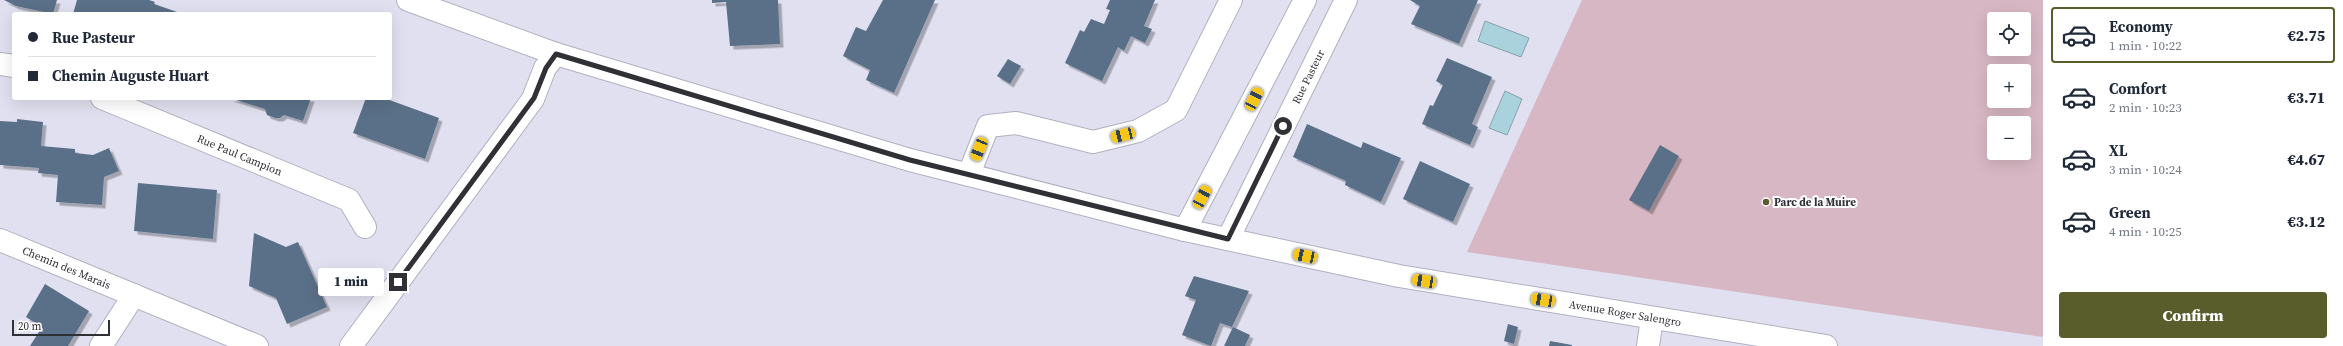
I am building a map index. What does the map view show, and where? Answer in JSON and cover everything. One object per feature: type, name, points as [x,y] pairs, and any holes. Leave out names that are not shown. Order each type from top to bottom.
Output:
[{"type":"street","name":"Avenue Roger Salengro","points":[[408,0],[556,54],[910,160],[1185,230],[1399,276],[1826,346]]},
{"type":"street","points":[[969,174],[988,126],[1016,123],[1092,142],[1138,131],[1176,110],[1231,0]]},
{"type":"street","points":[[1185,230],[1305,0]]},
{"type":"street","name":"Rue Pasteur","points":[[1228,239],[1346,0]]},
{"type":"street","points":[[351,346],[534,98],[546,68],[556,54]]},
{"type":"street","points":[[0,64],[12,66]]},
{"type":"street","name":"Rue Paul Campion","points":[[107,100],[349,200],[365,227]]},
{"type":"street","name":"Chemin des Marais","points":[[0,240],[257,346]]},
{"type":"street","points":[[101,346],[134,295]]},
{"type":"street","points":[[1648,346],[1652,318]]},
{"type":"shaded area","name":"Parc de la Muire","points":[[1582,0],[2043,0],[2043,337],[1467,252]]},
{"type":"water","points":[[1485,21],[1529,38],[1521,57],[1478,41]]},
{"type":"water","points":[[1505,91],[1522,99],[1507,135],[1489,128]]},
{"type":"building","points":[[4,0],[57,0],[54,12],[44,12],[16,6]]},
{"type":"building","points":[[77,0],[149,0],[155,2],[154,4],[177,12],[74,12]]},
{"type":"building","points":[[712,0],[778,0],[780,44],[730,46],[726,2],[712,3]]},
{"type":"building","points":[[883,0],[935,0],[894,93],[866,80],[870,70],[843,56],[856,27],[866,31]]},
{"type":"building","points":[[1110,0],[1155,0],[1144,26],[1152,29],[1145,43],[1131,36],[1124,51],[1118,47],[1102,81],[1065,63],[1080,30],[1084,32],[1091,19],[1104,24],[1110,10],[1106,9]]},
{"type":"building","points":[[1410,0],[1478,0],[1459,44],[1411,24],[1420,6]]},
{"type":"building","points":[[1447,58],[1492,77],[1472,124],[1478,127],[1470,145],[1422,124],[1430,105],[1433,106],[1443,85],[1436,81]]},
{"type":"building","points":[[1008,59],[1021,66],[1010,84],[997,76]]},
{"type":"building","points":[[236,100],[310,100],[303,121],[284,115],[280,118],[275,118],[267,115],[265,109]]},
{"type":"building","points":[[365,100],[390,100],[439,118],[425,159],[353,133]]},
{"type":"building","points":[[17,119],[43,122],[41,146],[75,149],[75,153],[93,155],[109,148],[119,171],[104,177],[102,205],[56,202],[58,175],[38,173],[39,168],[0,165],[0,121],[17,122]]},
{"type":"building","points":[[1307,124],[1361,148],[1363,142],[1401,158],[1381,202],[1345,185],[1346,181],[1293,157]]},
{"type":"building","points":[[1660,145],[1679,156],[1649,211],[1629,200]]},
{"type":"building","points":[[1420,161],[1470,184],[1453,222],[1403,199]]},
{"type":"building","points":[[138,183],[217,190],[213,239],[134,231]]},
{"type":"building","points":[[254,233],[286,247],[298,242],[327,307],[287,324],[276,298],[249,286]]},
{"type":"building","points":[[1194,276],[1249,291],[1232,327],[1220,323],[1211,346],[1182,335],[1196,300],[1185,296]]},
{"type":"building","points":[[45,284],[89,311],[68,346],[30,346],[42,327],[26,317]]},
{"type":"building","points":[[1508,324],[1518,327],[1514,344],[1504,341]]},
{"type":"building","points":[[1233,327],[1250,335],[1245,346],[1224,346]]},
{"type":"building","points":[[1550,341],[1572,345],[1572,346],[1549,346]]},
{"type":"place","name":"Parc de la Muire","points":[[1766,202]]},
{"type":"route","points":[[398,282],[534,98],[546,68],[556,54],[910,160],[1185,230],[1228,239],[1283,126]]}]
